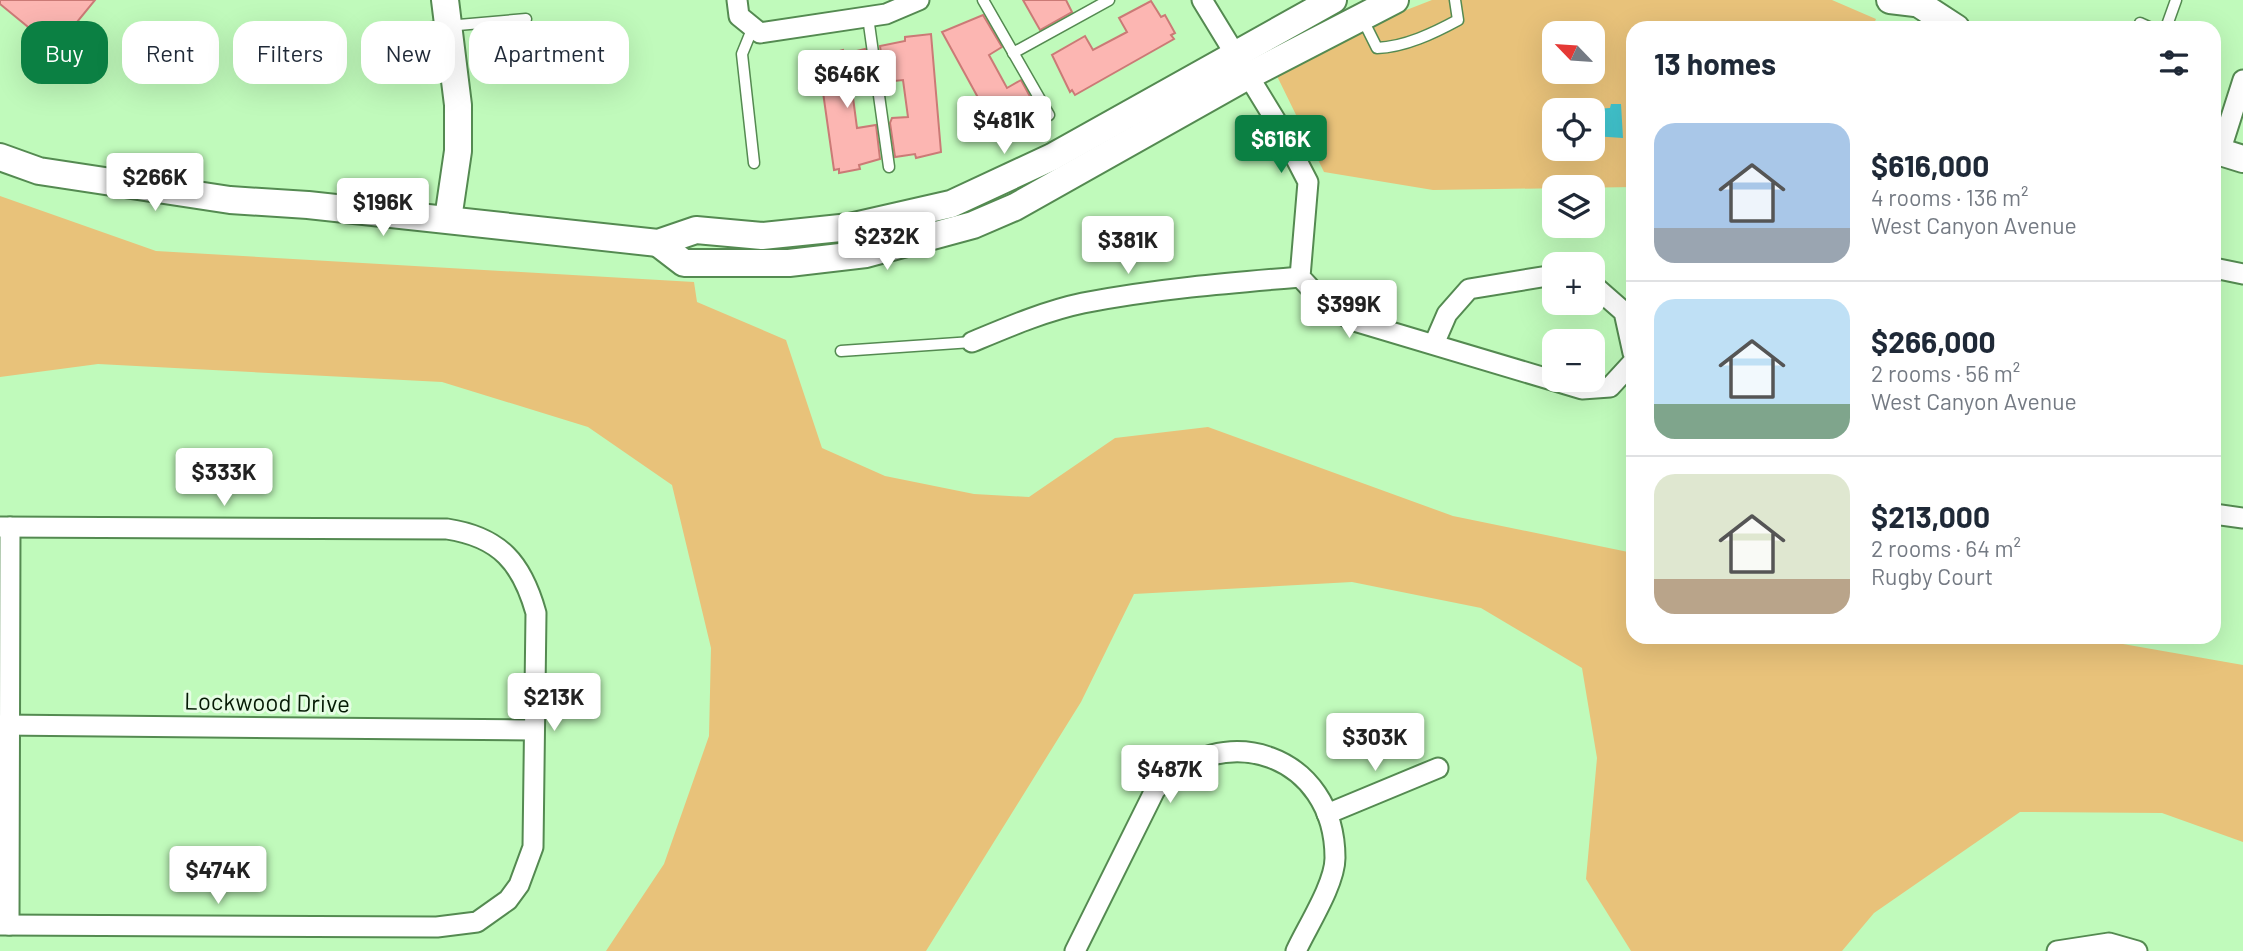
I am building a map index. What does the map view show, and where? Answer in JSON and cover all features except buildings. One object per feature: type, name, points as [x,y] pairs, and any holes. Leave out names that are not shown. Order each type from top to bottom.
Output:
[{"type":"street","points":[[737,0],[739,16],[760,33],[886,14],[919,0]]},
{"type":"street","points":[[1202,0],[1279,127],[1308,182],[1300,277],[1326,305],[1354,321],[1582,389],[1610,387],[1626,373]]},
{"type":"street","points":[[1240,65],[1333,0]]},
{"type":"street","points":[[0,158],[39,171],[230,200],[448,219],[658,243],[696,230],[762,236],[850,228],[951,204],[1240,65],[1361,18],[1395,0]]},
{"type":"street","points":[[1909,1],[1944,21]]},
{"type":"street","points":[[446,13],[458,105],[458,151],[448,219]]},
{"type":"street","points":[[2225,153],[2243,80]]},
{"type":"street","points":[[2221,269],[2243,274]]},
{"type":"street","points":[[972,342],[1023,321],[1081,303],[1206,284],[1300,277]]},
{"type":"street","points":[[1434,344],[1447,314],[1469,289],[1542,277]]},
{"type":"street","points":[[1605,295],[1624,312],[1626,321]]},
{"type":"street","points":[[2221,515],[2243,518]]},
{"type":"street","points":[[5,527],[447,529],[467,532],[492,544],[513,559],[529,587],[536,613],[533,847],[520,885],[508,900],[477,922],[437,927],[5,925],[5,527]]},
{"type":"street","name":"Lockwood Drive","points":[[5,725],[533,730]]},
{"type":"street","points":[[1075,951],[1155,790],[1169,775],[1192,761],[1231,749],[1268,757],[1299,773],[1312,787],[1327,814],[1335,858],[1331,877],[1296,951]]},
{"type":"street","points":[[1327,814],[1438,768]]},
{"type":"street","points":[[2057,951],[2109,943],[2137,951]]},
{"type":"lane","points":[[984,0],[1049,115]]},
{"type":"lane","points":[[1013,52],[1109,0]]},
{"type":"lane","points":[[1361,18],[1377,48],[1390,47],[1436,32],[1458,20],[1455,0]]},
{"type":"lane","points":[[2168,21],[2176,0]]},
{"type":"lane","points":[[446,13],[526,19]]},
{"type":"lane","points":[[868,17],[889,167]]},
{"type":"lane","points":[[753,27],[742,54],[754,163]]},
{"type":"lane","points":[[841,351],[972,342]]},
{"type":"shaded area","points":[[1432,0],[1832,0],[1876,19],[1626,21],[1626,187],[1605,187],[1605,175],[1542,175],[1542,188],[1433,190],[1324,172],[1276,74],[1391,16]]},
{"type":"shaded area","points":[[0,196],[156,251],[694,282],[697,302],[786,340],[822,448],[885,476],[974,494],[1029,497],[1115,438],[1208,427],[1453,516],[1626,552],[1626,644],[2123,644],[2243,665],[2243,842],[2162,813],[2020,812],[1874,913],[1842,951],[1631,951],[1586,879],[1597,758],[1582,668],[1481,608],[1352,582],[1134,594],[1081,702],[926,951],[606,951],[664,864],[709,736],[711,648],[672,485],[588,427],[442,382],[98,364],[0,377]]},
{"type":"water","points":[[1611,104],[1621,104],[1623,138],[1605,137],[1605,108],[1610,108]]}]
